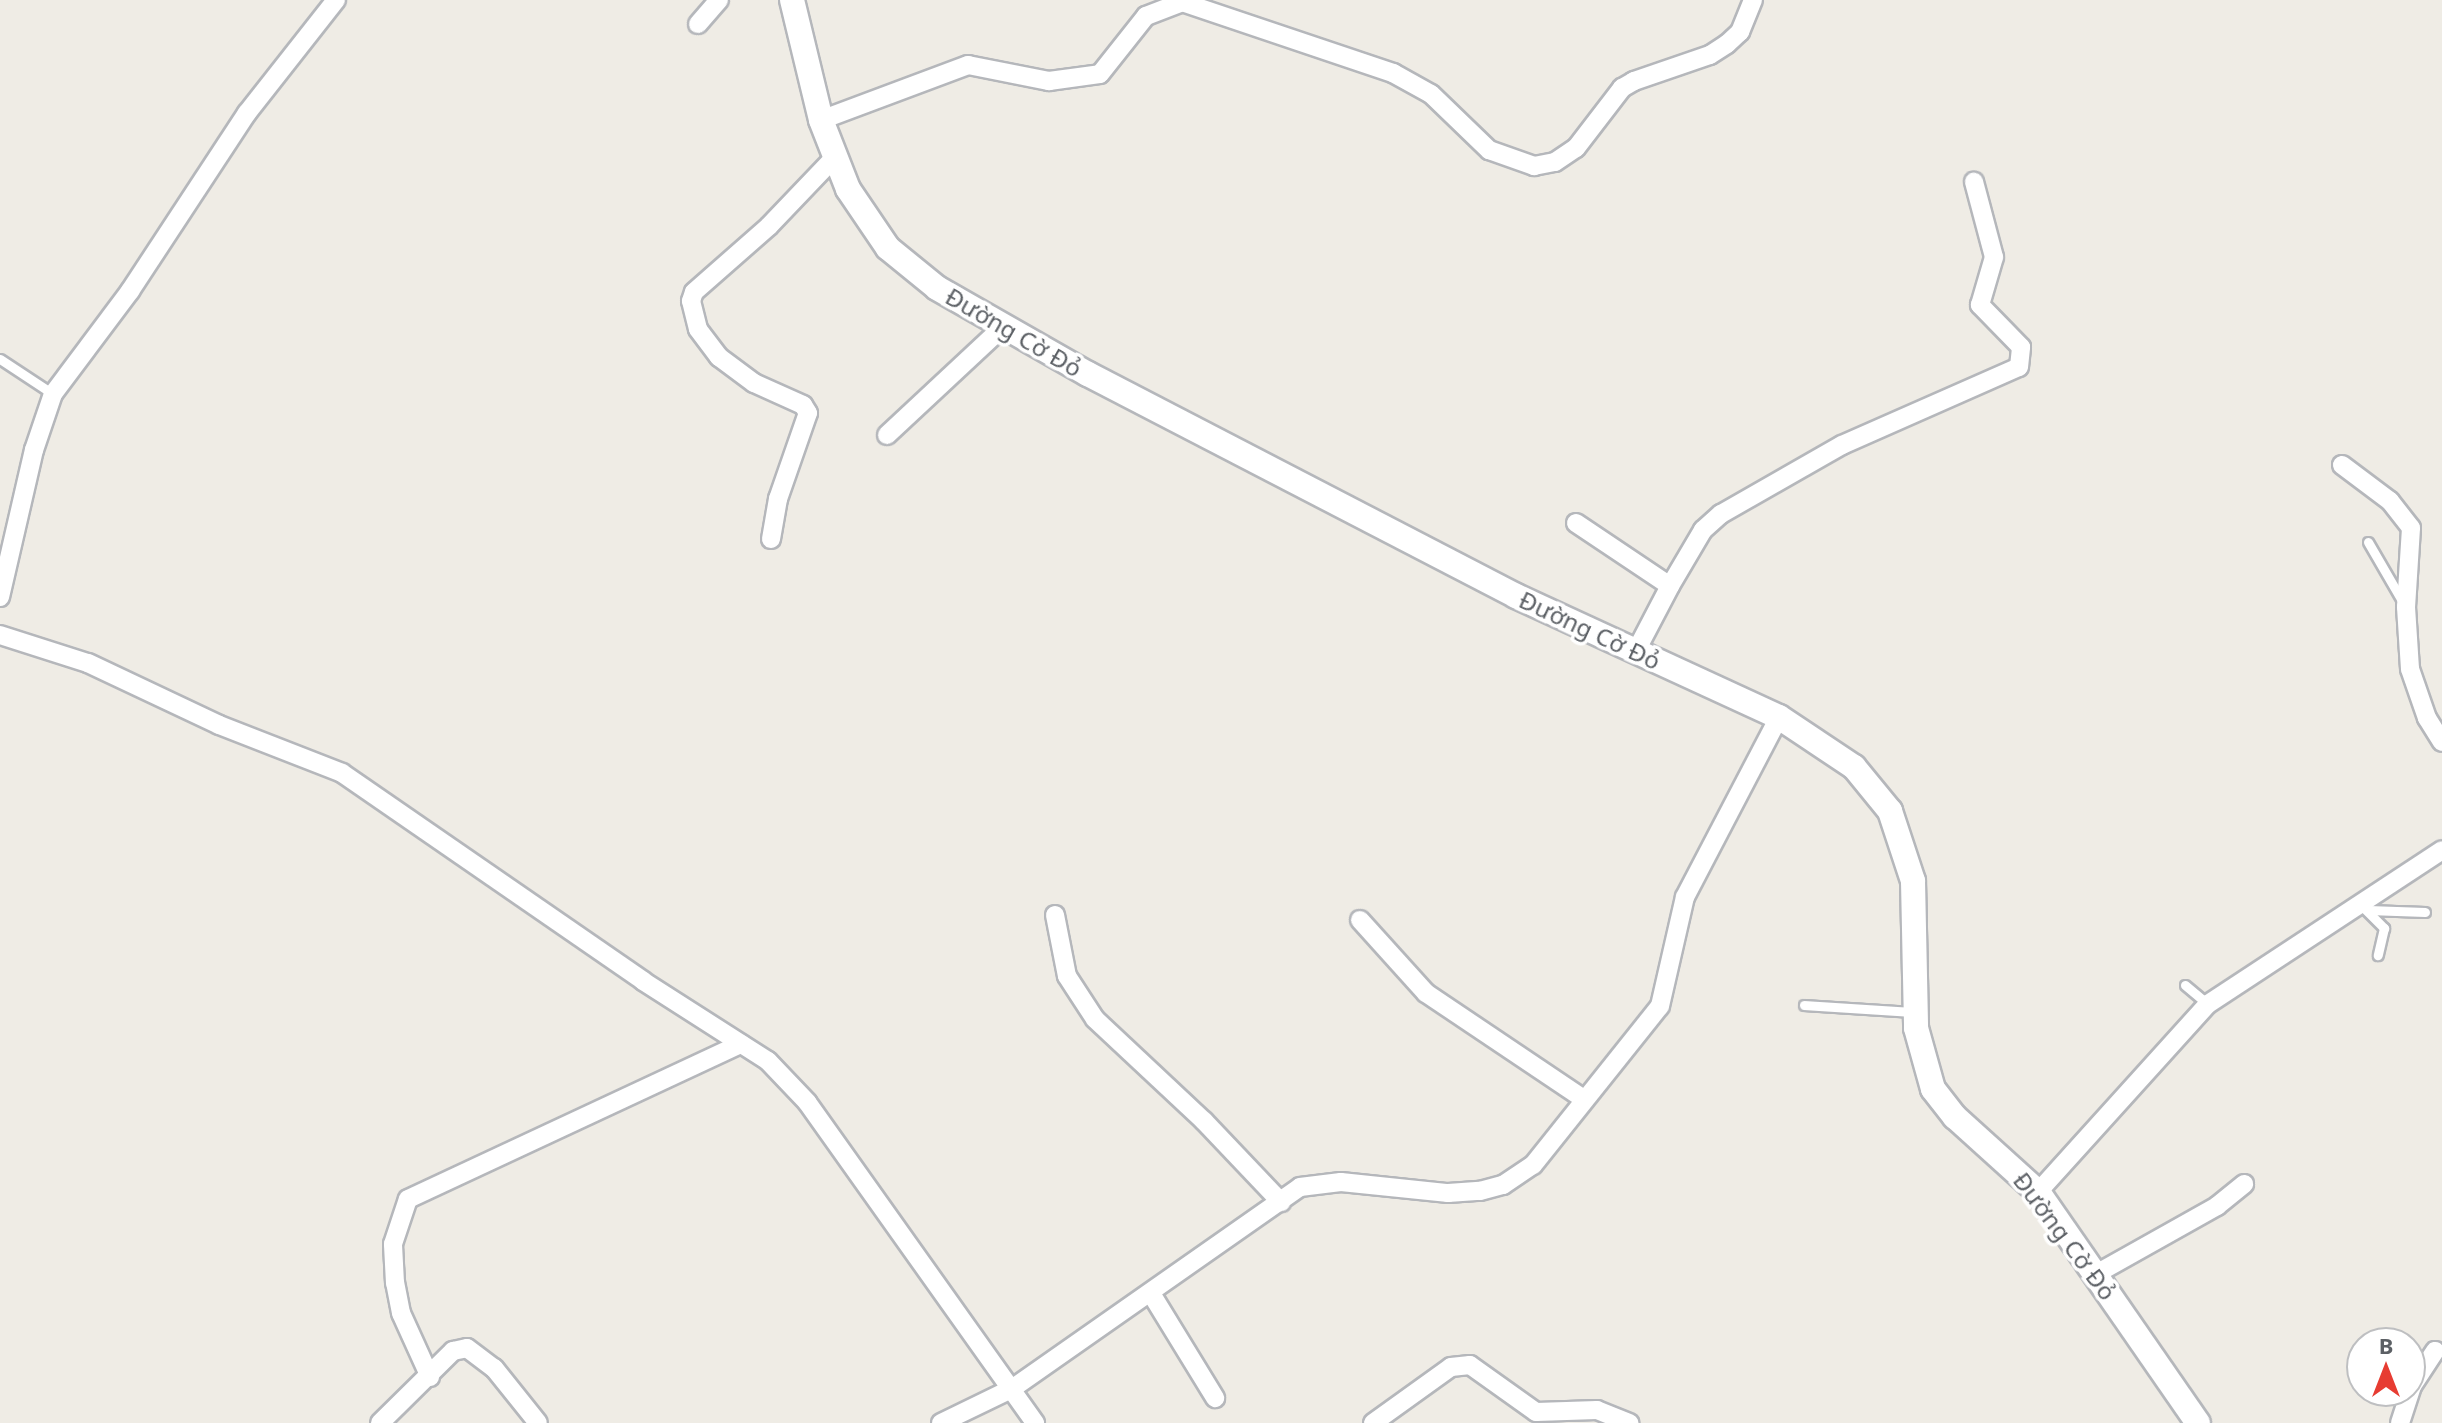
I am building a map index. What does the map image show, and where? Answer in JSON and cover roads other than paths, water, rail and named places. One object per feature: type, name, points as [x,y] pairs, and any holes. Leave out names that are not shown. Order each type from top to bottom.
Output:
[{"type":"main road","name":"Đường Cờ Đỏ","points":[[792,0],[821,120],[848,189],[888,248],[937,288],[1003,327],[1516,596],[1779,717],[1854,767],[1890,811],[1913,881],[1916,1013],[1923,1066],[1943,1105],[2038,1192],[2096,1274],[2190,1421]]},
{"type":"street","points":[[698,24],[719,0]]},
{"type":"street","points":[[821,120],[968,65],[1049,81],[1100,74],[1146,16],[1182,2],[1393,73],[1431,94],[1489,150],[1534,166],[1555,162],[1576,148],[1622,88],[1710,55],[1727,44],[1745,24],[1753,0]]},
{"type":"street","points":[[0,597],[34,450],[53,394],[130,291],[247,113],[327,3]]},
{"type":"street","points":[[771,539],[778,499],[808,413],[719,357],[698,329],[691,301],[694,292],[769,226],[834,158]]},
{"type":"street","points":[[1636,651],[1703,530],[1721,514],[1842,445],[2019,367],[2021,347],[1980,305],[1994,257],[1974,182]]},
{"type":"street","points":[[887,435],[1003,327]]},
{"type":"street","points":[[2342,465],[2390,501],[2411,528],[2406,607],[2410,669],[2427,718],[2442,742]]},
{"type":"street","points":[[1576,523],[1670,586]]},
{"type":"street","points":[[0,635],[88,663],[219,725],[342,773],[768,1061],[807,1102],[1035,1423]]},
{"type":"street","points":[[941,1423],[1013,1388],[1152,1295],[1300,1187],[1318,1182],[1448,1193],[1503,1185],[1533,1165],[1582,1098],[1649,1027],[1660,1006],[1685,897],[1779,717]]},
{"type":"street","points":[[2038,1192],[2208,1004],[2364,908],[2442,850]]},
{"type":"street","points":[[1055,915],[1067,976],[1088,1009],[1281,1202]]},
{"type":"street","points":[[1360,920],[1426,993],[1582,1098]]},
{"type":"street","points":[[430,1377],[401,1313],[395,1283],[393,1244],[408,1199],[741,1044]]},
{"type":"street","points":[[2096,1274],[2217,1206],[2244,1184]]},
{"type":"street","points":[[1152,1295],[1215,1398]]},
{"type":"street","points":[[380,1423],[453,1351],[474,1350],[538,1423]]},
{"type":"street","points":[[2400,1423],[2412,1386],[2435,1351]]},
{"type":"street","points":[[1373,1423],[1451,1367],[1470,1365],[1536,1412],[1597,1410],[1630,1423]]},
{"type":"lane","points":[[0,359],[53,394]]},
{"type":"lane","points":[[2368,542],[2406,607]]},
{"type":"lane","points":[[2364,908],[2425,912]]},
{"type":"lane","points":[[2364,908],[2385,934],[2378,955]]},
{"type":"lane","points":[[2185,985],[2208,1004]]},
{"type":"lane","points":[[1804,1005],[1916,1013]]}]
